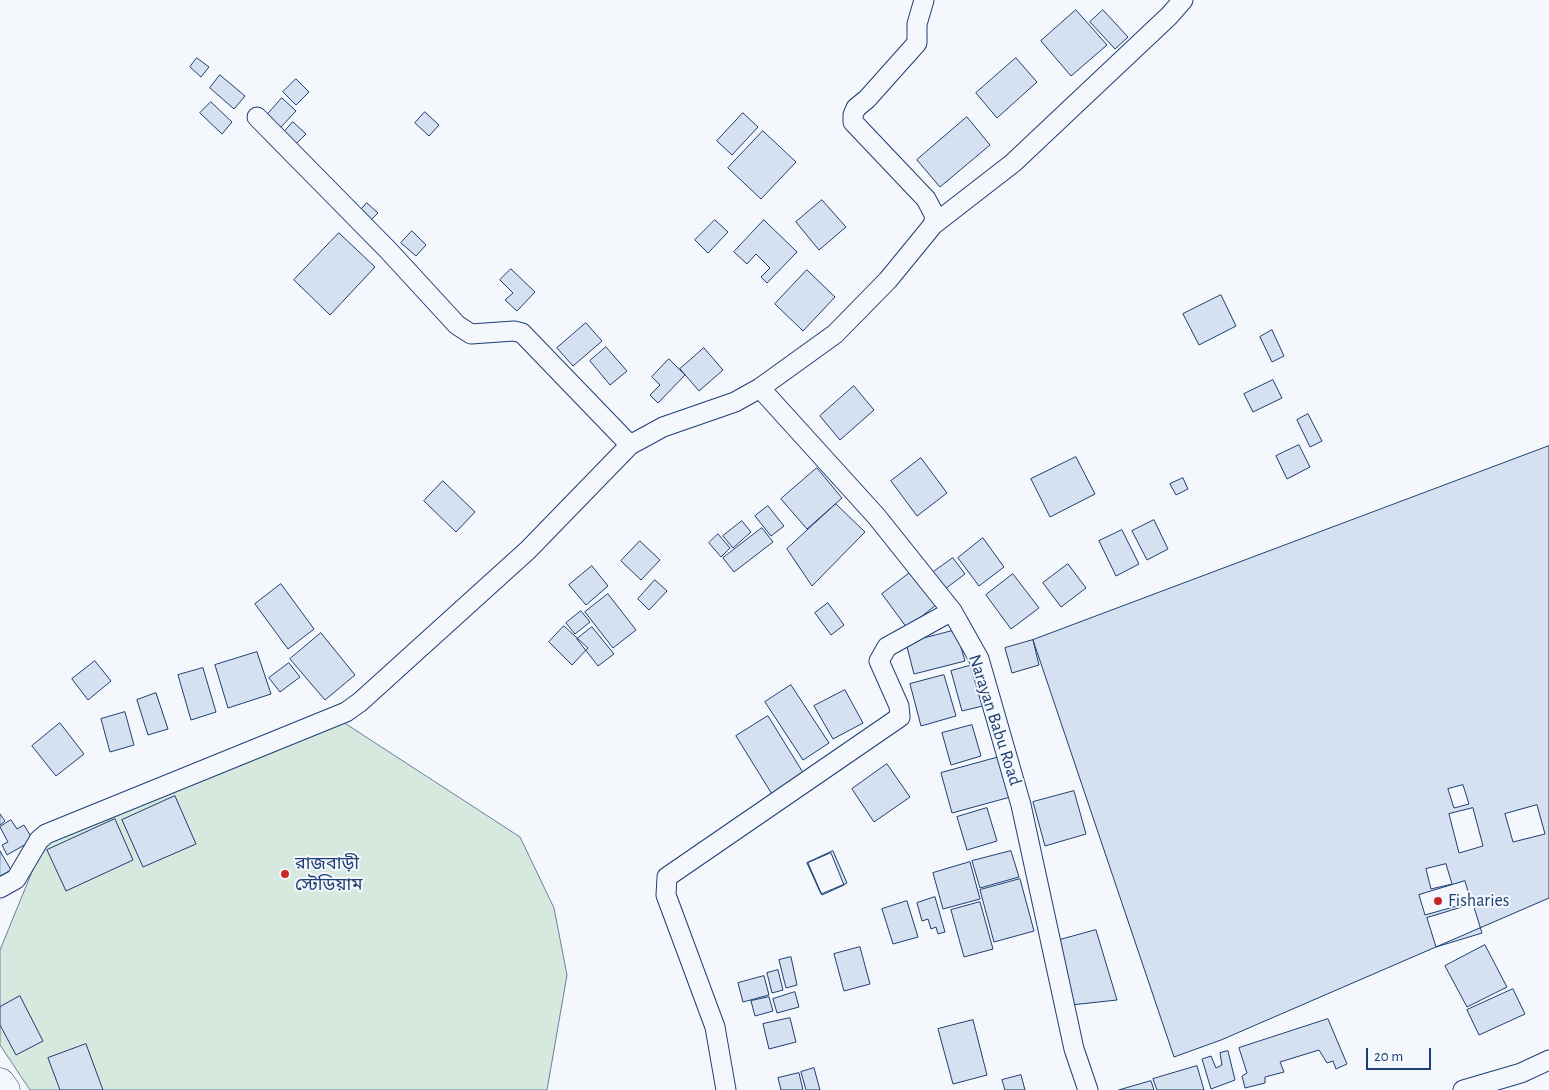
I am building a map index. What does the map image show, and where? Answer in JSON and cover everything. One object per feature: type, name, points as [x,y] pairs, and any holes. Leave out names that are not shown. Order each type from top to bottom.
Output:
[{"type":"main road","points":[[0,1082],[6,1090]]},
{"type":"street","points":[[924,0],[917,24],[917,43],[867,99],[856,108],[853,122],[926,199],[935,216],[933,225]]},
{"type":"street","points":[[0,888],[16,879],[39,840],[46,834],[337,715],[360,702],[528,550],[630,445],[663,427],[735,402],[760,388],[835,334],[888,280],[933,225],[1013,163],[1169,16],[1182,0]]},
{"type":"street","points":[[257,117],[388,250],[456,325],[470,334],[514,330],[522,333],[630,445]]},
{"type":"street","name":"Narayan Babu Road","points":[[760,388],[877,517],[952,612],[979,659],[1021,805],[1074,1049],[1088,1090]]},
{"type":"street","points":[[726,1090],[715,1027],[666,895],[667,877],[900,717],[899,706],[879,661],[886,647],[952,612]]},
{"type":"street","points":[[1473,1089],[1522,1072],[1549,1060]]},
{"type":"shaded area","name":"রাজবাড়ী স্টেডিয়াম","points":[[343,722],[520,837],[554,908],[567,975],[547,1090],[30,1090],[0,1045],[0,950],[45,840]]},
{"type":"building","points":[[1076,10],[1107,45],[1071,76],[1041,41]]},
{"type":"building","points":[[1103,10],[1128,37],[1115,49],[1090,22]]},
{"type":"building","points":[[197,58],[209,67],[201,77],[190,67]]},
{"type":"building","points":[[1016,58],[1037,82],[997,118],[976,93]]},
{"type":"building","points":[[220,75],[245,96],[234,109],[210,88]]},
{"type":"building","points":[[296,79],[309,92],[296,105],[283,92]]},
{"type":"building","points":[[282,98],[296,111],[280,128],[267,115]]},
{"type":"building","points":[[211,102],[232,122],[222,134],[200,113]]},
{"type":"building","points":[[425,112],[439,125],[429,136],[415,123]]},
{"type":"building","points":[[743,113],[758,127],[732,155],[717,141]]},
{"type":"building","points":[[967,117],[990,145],[940,187],[917,160]]},
{"type":"building","points":[[293,122],[306,134],[296,144],[284,132]]},
{"type":"building","points":[[763,131],[796,162],[761,199],[728,168]]},
{"type":"building","points":[[822,200],[846,227],[819,250],[796,222]]},
{"type":"building","points":[[367,203],[378,213],[369,222],[359,212]]},
{"type":"building","points":[[715,220],[728,232],[708,253],[695,240]]},
{"type":"building","points":[[764,220],[797,252],[767,283],[761,277],[770,268],[756,254],[747,264],[734,252]]},
{"type":"building","points":[[412,231],[426,245],[416,256],[401,243]]},
{"type":"building","points":[[339,233],[375,267],[330,315],[294,280]]},
{"type":"building","points":[[511,269],[535,292],[517,311],[505,300],[513,293],[500,280]]},
{"type":"building","points":[[807,270],[835,297],[803,331],[775,304]]},
{"type":"building","points":[[1221,295],[1236,326],[1199,345],[1183,314]]},
{"type":"building","points":[[586,323],[602,341],[573,366],[557,348]]},
{"type":"building","points":[[1272,330],[1284,356],[1272,362],[1260,337]]},
{"type":"building","points":[[606,347],[627,371],[610,385],[590,361]]},
{"type":"building","points":[[704,348],[723,370],[699,391],[680,369]]},
{"type":"building","points":[[669,359],[685,375],[658,403],[650,395],[660,385],[652,377]]},
{"type":"building","points":[[1273,380],[1282,398],[1253,412],[1244,394]]},
{"type":"building","points":[[854,386],[874,410],[840,440],[820,416]]},
{"type":"building","points":[[1308,414],[1322,441],[1310,447],[1297,420]]},
{"type":"building","points":[[1299,445],[1310,467],[1287,479],[1276,456]]},
{"type":"building","points":[[1549,446],[1549,898],[1221,1040],[1174,1057],[1033,640]]},
{"type":"building","points":[[1076,457],[1095,494],[1050,517],[1031,479]]},
{"type":"building","points":[[921,458],[947,493],[917,516],[891,481]]},
{"type":"building","points":[[817,468],[842,498],[807,529],[781,499]]},
{"type":"building","points":[[1183,478],[1188,489],[1176,495],[1170,484]]},
{"type":"building","points":[[443,481],[475,512],[456,532],[424,501]]},
{"type":"building","points":[[836,504],[865,532],[812,586],[787,549]]},
{"type":"building","points":[[768,506],[784,526],[771,536],[755,516]]},
{"type":"building","points":[[1154,520],[1168,549],[1147,560],[1132,531]]},
{"type":"building","points":[[742,521],[751,532],[733,548],[723,536]]},
{"type":"building","points":[[762,528],[773,542],[734,572],[723,558]]},
{"type":"building","points":[[1122,530],[1139,564],[1116,576],[1099,541]]},
{"type":"building","points":[[718,534],[730,548],[721,557],[709,543]]},
{"type":"building","points":[[983,538],[1004,567],[979,586],[958,558]]},
{"type":"building","points":[[640,541],[660,560],[641,580],[621,561]]},
{"type":"building","points":[[953,558],[965,574],[945,589],[932,573]]},
{"type":"building","points":[[1068,564],[1086,588],[1061,607],[1043,583]]},
{"type":"building","points":[[592,566],[608,586],[586,605],[569,585]]},
{"type":"building","points":[[911,572],[936,605],[907,628],[882,594]]},
{"type":"building","points":[[1013,574],[1039,608],[1011,629],[986,595]]},
{"type":"building","points":[[655,580],[667,591],[649,610],[638,599]]},
{"type":"building","points":[[281,584],[314,629],[288,649],[255,604]]},
{"type":"building","points":[[608,594],[636,630],[613,648],[585,612]]},
{"type":"building","points":[[828,603],[844,625],[831,635],[815,613]]},
{"type":"building","points":[[581,611],[590,622],[575,634],[566,623]]},
{"type":"building","points":[[564,626],[588,648],[572,665],[549,642]]},
{"type":"building","points":[[592,627],[614,654],[598,666],[577,639]]},
{"type":"building","points":[[956,630],[965,661],[914,674],[906,643]]},
{"type":"building","points":[[321,633],[355,675],[325,700],[290,659]]},
{"type":"building","points":[[1033,640],[1039,665],[1012,673],[1005,648]]},
{"type":"building","points":[[257,652],[271,694],[228,708],[215,665]]},
{"type":"building","points":[[95,661],[111,681],[88,700],[72,679]]},
{"type":"building","points":[[289,663],[300,677],[280,692],[269,678]]},
{"type":"building","points":[[976,664],[987,705],[962,711],[951,671]]},
{"type":"building","points":[[203,668],[216,712],[191,720],[178,675]]},
{"type":"building","points":[[944,675],[956,716],[921,726],[910,684]]},
{"type":"building","points":[[791,685],[829,743],[803,760],[765,702]]},
{"type":"building","points":[[845,690],[863,723],[833,739],[814,706]]},
{"type":"building","points":[[156,693],[168,729],[148,735],[137,700]]},
{"type":"building","points":[[125,712],[134,745],[110,752],[101,719]]},
{"type":"building","points":[[768,716],[807,779],[775,799],[736,736]]},
{"type":"building","points":[[60,723],[84,754],[56,776],[32,746]]},
{"type":"building","points":[[972,725],[981,756],[951,765],[942,733]]},
{"type":"building","points":[[1003,756],[1014,796],[952,813],[941,773]]},
{"type":"building","points":[[887,764],[910,797],[874,822],[852,789]]},
{"type":"building","points":[[1463,785],[1469,804],[1454,808],[1448,789]]},
{"type":"building","points":[[1074,791],[1086,834],[1045,846],[1033,802]]},
{"type":"building","points":[[175,796],[196,844],[143,867],[122,820]]},
{"type":"building","points":[[1537,805],[1545,834],[1513,842],[1505,814]]},
{"type":"building","points":[[987,808],[997,841],[967,850],[957,817]]},
{"type":"building","points":[[1473,808],[1483,846],[1459,853],[1449,814]]},
{"type":"building","points":[[0,814],[5,821],[0,825]]},
{"type":"building","points":[[115,819],[133,860],[66,891],[47,850]]},
{"type":"building","points":[[11,820],[17,829],[24,825],[33,840],[7,855],[2,845],[8,842],[0,827]]},
{"type":"building","points":[[0,851],[11,870],[0,876]]},
{"type":"building","points":[[833,851],[847,883],[821,894],[807,863]]},
{"type":"building","points":[[1011,851],[1019,877],[980,888],[972,861]]},
{"type":"building","points":[[831,853],[844,885],[822,895],[808,863]]},
{"type":"building","points":[[970,862],[980,899],[943,909],[933,873]]},
{"type":"building","points":[[1446,864],[1452,884],[1431,889],[1426,869]]},
{"type":"building","points":[[1020,879],[1034,931],[994,942],[980,890]]},
{"type":"building","points":[[1465,881],[1471,902],[1425,915],[1419,895]]},
{"type":"building","points":[[935,897],[945,932],[938,934],[936,927],[931,929],[928,919],[922,921],[917,903]]},
{"type":"building","points":[[907,901],[918,937],[893,944],[882,909]]},
{"type":"building","points":[[980,902],[993,949],[964,957],[951,910]]},
{"type":"building","points":[[1473,904],[1482,933],[1436,947],[1427,918]]},
{"type":"building","points":[[1096,930],[1117,1000],[1071,1005],[1056,941]]},
{"type":"building","points":[[1485,945],[1507,987],[1467,1007],[1445,966]]},
{"type":"building","points":[[860,947],[870,984],[844,991],[834,954]]},
{"type":"building","points":[[791,957],[797,985],[786,988],[779,960]]},
{"type":"building","points":[[778,970],[783,990],[772,993],[767,973]]},
{"type":"building","points":[[764,976],[769,995],[743,1002],[738,983]]},
{"type":"building","points":[[1513,989],[1525,1014],[1479,1035],[1467,1010]]},
{"type":"building","points":[[795,992],[799,1007],[777,1013],[773,999]]},
{"type":"building","points":[[20,996],[43,1041],[16,1055],[0,1025],[0,1007]]},
{"type":"building","points":[[769,997],[773,1011],[755,1016],[751,1001]]},
{"type":"building","points":[[790,1018],[796,1042],[769,1049],[763,1024]]},
{"type":"building","points":[[1328,1019],[1347,1064],[1336,1069],[1333,1061],[1327,1063],[1319,1050],[1280,1062],[1284,1072],[1265,1077],[1265,1083],[1245,1088],[1242,1076],[1247,1073],[1239,1048]]},
{"type":"building","points":[[973,1020],[987,1075],[953,1084],[938,1029]]},
{"type":"building","points":[[86,1044],[103,1090],[60,1090],[48,1058]]},
{"type":"building","points":[[1228,1051],[1235,1080],[1211,1089],[1202,1059],[1211,1056],[1216,1068],[1222,1065],[1220,1053]]},
{"type":"building","points":[[1197,1066],[1204,1090],[1157,1090],[1153,1079]]},
{"type":"building","points":[[814,1068],[820,1090],[806,1090],[801,1072]]},
{"type":"building","points":[[799,1073],[803,1090],[781,1090],[778,1078]]},
{"type":"building","points":[[1021,1075],[1025,1090],[1005,1090],[1002,1080]]},
{"type":"building","points":[[1151,1081],[1154,1090],[1119,1090]]},
{"type":"place","name":"রাজবাড়ী স্টেডিয়াম","points":[[285,874]]},
{"type":"place","name":"Fisharies","points":[[1438,901]]}]
